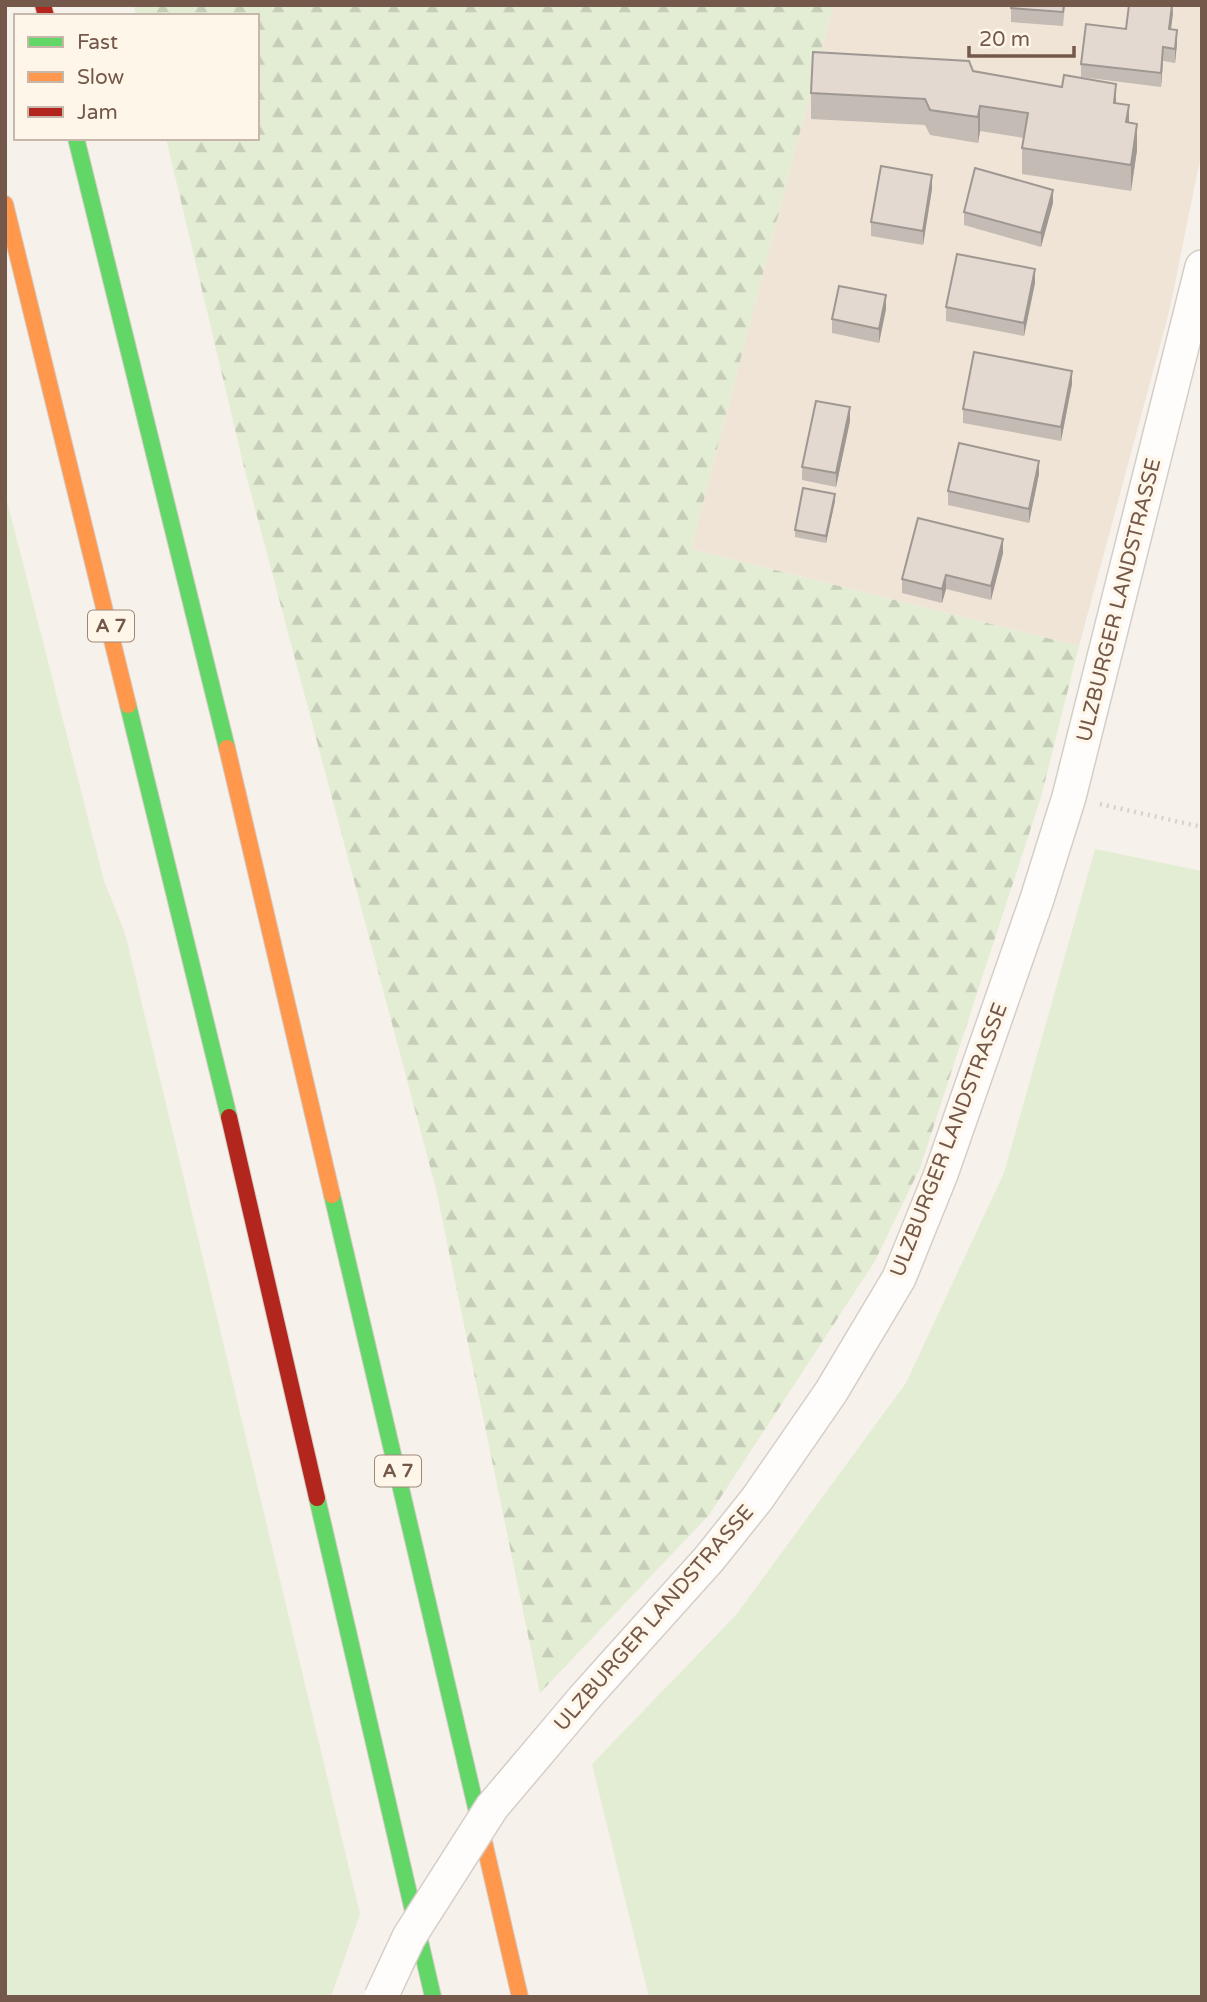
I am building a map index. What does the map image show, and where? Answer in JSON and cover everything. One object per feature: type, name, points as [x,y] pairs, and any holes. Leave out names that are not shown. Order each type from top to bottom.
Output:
[{"type":"highway","name":"A 7","points":[[77,140],[186,573],[520,1997]]},
{"type":"highway","name":"A 7","points":[[5,204],[213,1048],[433,1997]]},
{"type":"street","name":"ULZBURGER LANDSTRASSE","points":[[381,1997],[409,1937],[492,1807],[585,1697],[709,1559],[757,1499],[831,1392],[900,1278],[945,1161],[1037,899],[1069,797],[1202,267]]},
{"type":"path","points":[[1069,797],[1202,827]]},
{"type":"shaded area","points":[[833,5],[1202,5],[1202,150],[1169,312],[1079,646],[691,549]]},
{"type":"green space","points":[[134,5],[833,5],[691,549],[1079,646],[1041,797],[920,1168],[875,1261],[709,1515],[540,1693],[436,1189],[244,467],[166,140],[259,140],[259,14],[136,14]]},
{"type":"green space","points":[[5,493],[104,881],[125,933],[360,1914],[331,1997],[5,1997]]},
{"type":"green space","points":[[1095,849],[1202,871],[1202,1997],[649,1997],[592,1764],[736,1615],[906,1383],[1004,1173]]},
{"type":"building","points":[[1011,5],[1064,5],[1063,12],[1011,8]]},
{"type":"building","points":[[1129,5],[1172,5],[1169,29],[1177,30],[1175,49],[1163,47],[1161,73],[1081,64],[1086,24],[1126,29]]},
{"type":"building","points":[[813,52],[969,61],[973,71],[1062,87],[1064,75],[1116,84],[1114,103],[1129,105],[1126,122],[1137,124],[1131,165],[1022,148],[1028,113],[980,106],[978,117],[930,110],[925,99],[811,93]]},
{"type":"building","points":[[881,166],[932,175],[923,231],[871,222]]},
{"type":"building","points":[[975,168],[1053,190],[1041,233],[964,212]]},
{"type":"building","points":[[957,254],[1035,269],[1024,323],[946,307]]},
{"type":"building","points":[[839,286],[886,295],[879,329],[832,319]]},
{"type":"building","points":[[974,352],[1072,371],[1061,427],[963,409]]},
{"type":"building","points":[[816,401],[850,407],[836,473],[802,467]]},
{"type":"building","points":[[959,443],[1039,461],[1029,509],[948,491]]},
{"type":"building","points":[[803,488],[835,494],[826,536],[795,530]]},
{"type":"building","points":[[918,518],[1003,539],[991,586],[946,575],[942,589],[902,579]]},
{"type":"traffic: fast","points":[[76,140],[227,748]]},
{"type":"traffic: fast","points":[[128,705],[229,1117]]},
{"type":"traffic: fast","points":[[332,1195],[478,1816]]},
{"type":"traffic: fast","points":[[317,1498],[433,1997]]},
{"type":"traffic: slow","points":[[5,204],[128,705]]},
{"type":"traffic: slow","points":[[227,748],[332,1195]]},
{"type":"traffic: slow","points":[[478,1816],[520,1997]]},
{"type":"traffic: jam","points":[[43,5],[45,14]]},
{"type":"traffic: jam","points":[[229,1117],[317,1498]]}]
